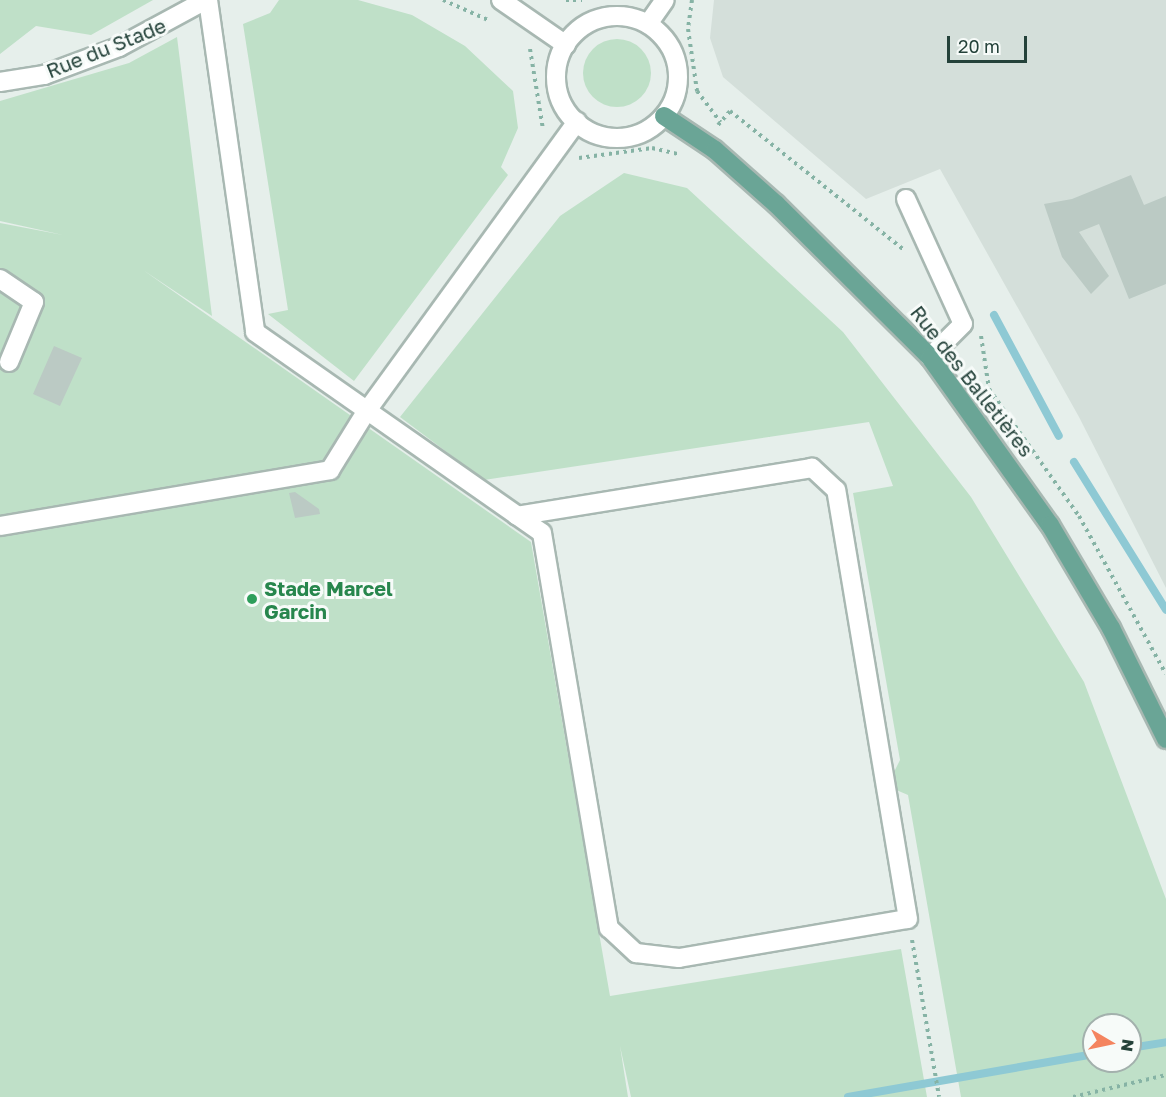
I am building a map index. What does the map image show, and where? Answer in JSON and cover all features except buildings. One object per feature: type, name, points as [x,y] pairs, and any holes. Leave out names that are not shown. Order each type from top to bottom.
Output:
[{"type":"main road","name":"Rue des Balletières","points":[[664,116],[715,150],[776,204],[930,357],[1050,525],[1111,628],[1166,739]]},
{"type":"street","name":"Rue du Stade","points":[[0,82],[44,75],[119,47],[207,0]]},
{"type":"street","points":[[207,0],[255,332],[542,534],[609,928],[636,953],[679,958],[908,919],[836,490],[812,468],[517,516]]},
{"type":"street","points":[[501,0],[566,45]]},
{"type":"street","points":[[648,24],[665,0]]},
{"type":"street","points":[[607,17],[648,24],[670,47],[677,67],[674,98],[664,116],[638,134],[617,138],[577,122],[557,87],[566,45],[588,24],[607,17]]},
{"type":"street","points":[[0,526],[330,470],[366,412],[577,122]]},
{"type":"street","points":[[906,199],[934,271],[963,324],[930,357]]},
{"type":"street","points":[[0,279],[34,302],[9,362]]},
{"type":"path","points":[[443,0],[499,24]]},
{"type":"path","points":[[566,0],[582,0]]},
{"type":"path","points":[[692,0],[688,29],[697,91],[720,122],[730,111],[934,271]]},
{"type":"path","points":[[524,41],[536,63],[544,117],[540,140]]},
{"type":"path","points":[[574,160],[652,148],[680,155]]},
{"type":"path","name":"Rue des Balletières","points":[[979,326],[989,389],[1079,516],[1166,674]]},
{"type":"path","points":[[908,919],[939,1097]]},
{"type":"path","points":[[1073,1097],[1166,1075]]},
{"type":"shaded area","points":[[714,0],[1166,0],[1166,588],[1079,417],[940,169],[866,199],[723,77],[710,38]]},
{"type":"green space","points":[[0,0],[153,0],[91,35],[36,26],[0,54]]},
{"type":"green space","points":[[279,0],[358,0],[412,15],[465,46],[513,91],[518,128],[501,167],[508,175],[354,381],[268,314],[288,310],[243,24],[270,13]]},
{"type":"green space","name":"Stade Marcel Garcin","points":[[177,37],[212,316],[143,270],[531,542],[610,996],[901,949],[927,1097],[631,1097],[620,1046],[628,1097],[0,1097],[0,223],[63,235],[0,221],[0,101],[129,63]]},
{"type":"green space","points":[[617,39],[630,42],[641,49],[648,60],[651,73],[648,86],[641,97],[630,104],[617,107],[604,104],[593,97],[586,86],[583,73],[586,60],[593,49],[604,42]]},
{"type":"green space","points":[[624,173],[687,188],[843,332],[971,497],[1084,682],[1166,899],[1166,1097],[961,1097],[908,795],[887,786],[900,760],[853,493],[893,486],[869,422],[484,480],[400,417],[560,216]]},
{"type":"waterway","points":[[994,315],[1059,436]]},
{"type":"waterway","points":[[1074,462],[1166,610]]},
{"type":"waterway","points":[[1142,1046],[1166,1042]]},
{"type":"waterway","points":[[848,1097],[1082,1056]]},
{"type":"place","name":"Stade Marcel Garcin","points":[[252,599]]}]
